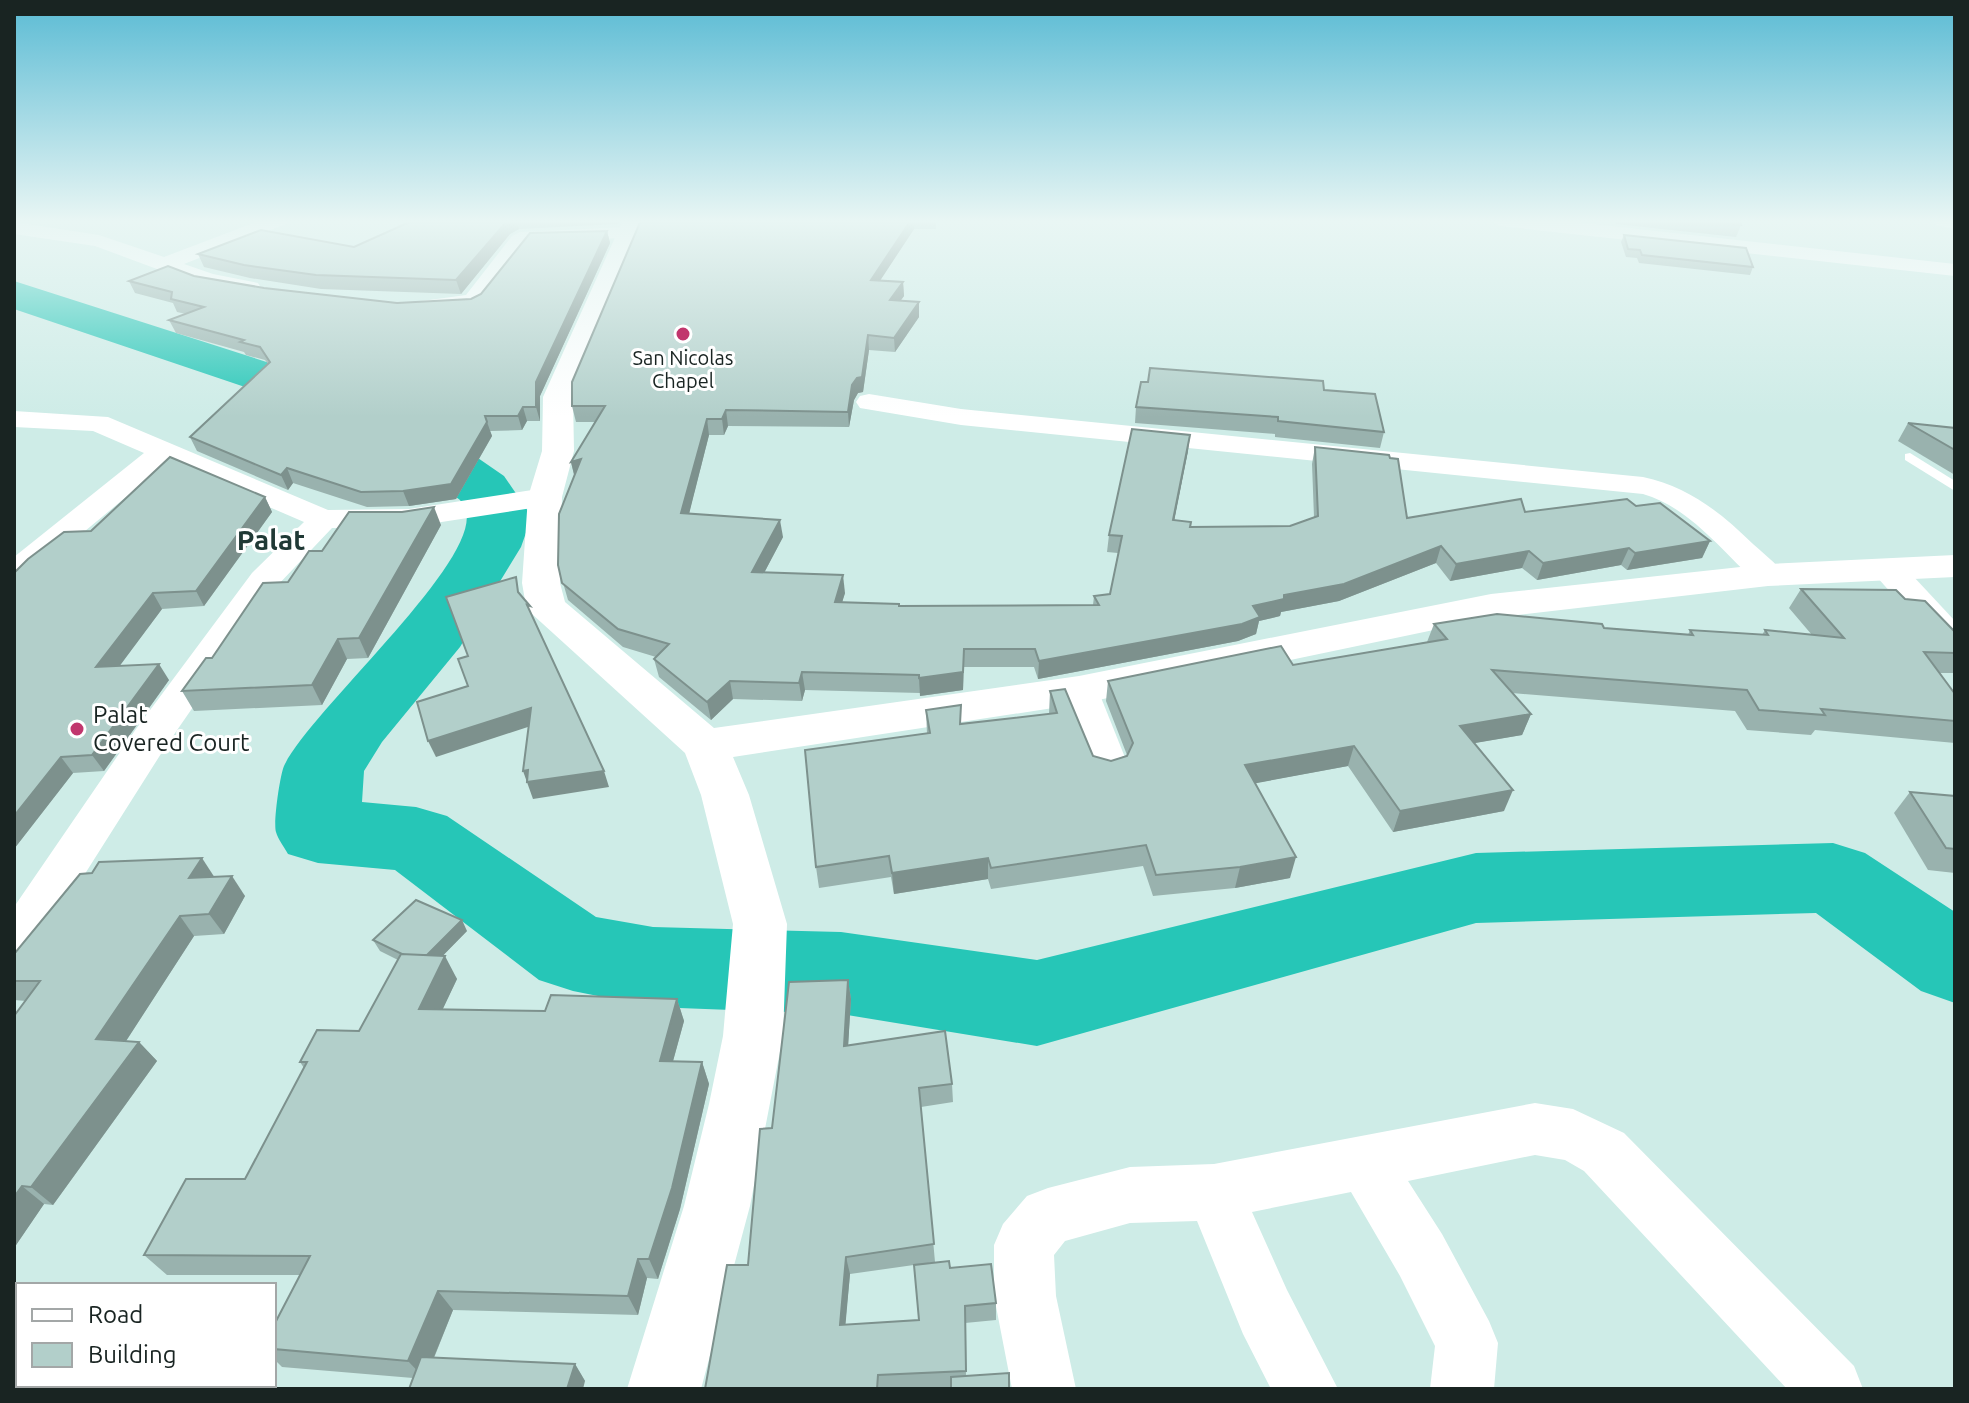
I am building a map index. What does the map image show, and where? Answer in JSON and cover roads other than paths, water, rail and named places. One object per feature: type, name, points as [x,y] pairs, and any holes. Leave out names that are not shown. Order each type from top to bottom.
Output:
[{"type":"street","points":[[239,285],[270,291]]},
{"type":"street","points":[[402,306],[467,304],[485,285]]},
{"type":"street","points":[[606,285],[558,397],[558,451],[545,497],[541,583],[546,606],[705,745],[725,795],[760,924],[753,1036],[717,1206],[664,1389]]},
{"type":"street","points":[[869,402],[961,417],[1558,475],[1643,487],[1671,494],[1689,506],[1768,575]]},
{"type":"street","points":[[14,419],[98,423],[324,519],[409,518],[545,497]]},
{"type":"street","points":[[14,573],[163,452]]},
{"type":"street","points":[[14,945],[150,739],[264,580],[324,519]]},
{"type":"street","points":[[705,745],[1079,690],[1491,606],[1768,575],[1955,566]]},
{"type":"street","points":[[1888,569],[1955,642]]},
{"type":"street","points":[[1079,690],[1108,765]]},
{"type":"street","points":[[1044,1389],[1025,1296],[1024,1245],[1048,1217],[1130,1195],[1214,1192],[1535,1129],[1573,1135],[1604,1152],[1831,1389]]},
{"type":"street","points":[[1363,1161],[1421,1255],[1467,1343],[1462,1389]]},
{"type":"street","points":[[1214,1192],[1265,1312],[1306,1389]]},
{"type":"lane","points":[[1910,457],[1955,487]]},
{"type":"waterway","points":[[14,294],[105,327],[382,416],[483,489],[497,511],[496,530],[489,547],[435,632],[355,724],[323,769],[318,831],[416,839],[573,952],[653,967],[841,973],[1037,1003],[1476,888],[1833,878],[1955,963]]},
{"type":"place","name":"San Nicolas Chapel","points":[[683,334]]},
{"type":"place","name":"Palat Covered Court","points":[[77,729]]},
{"type":"district","name":"Palat","points":[[271,540]]}]
